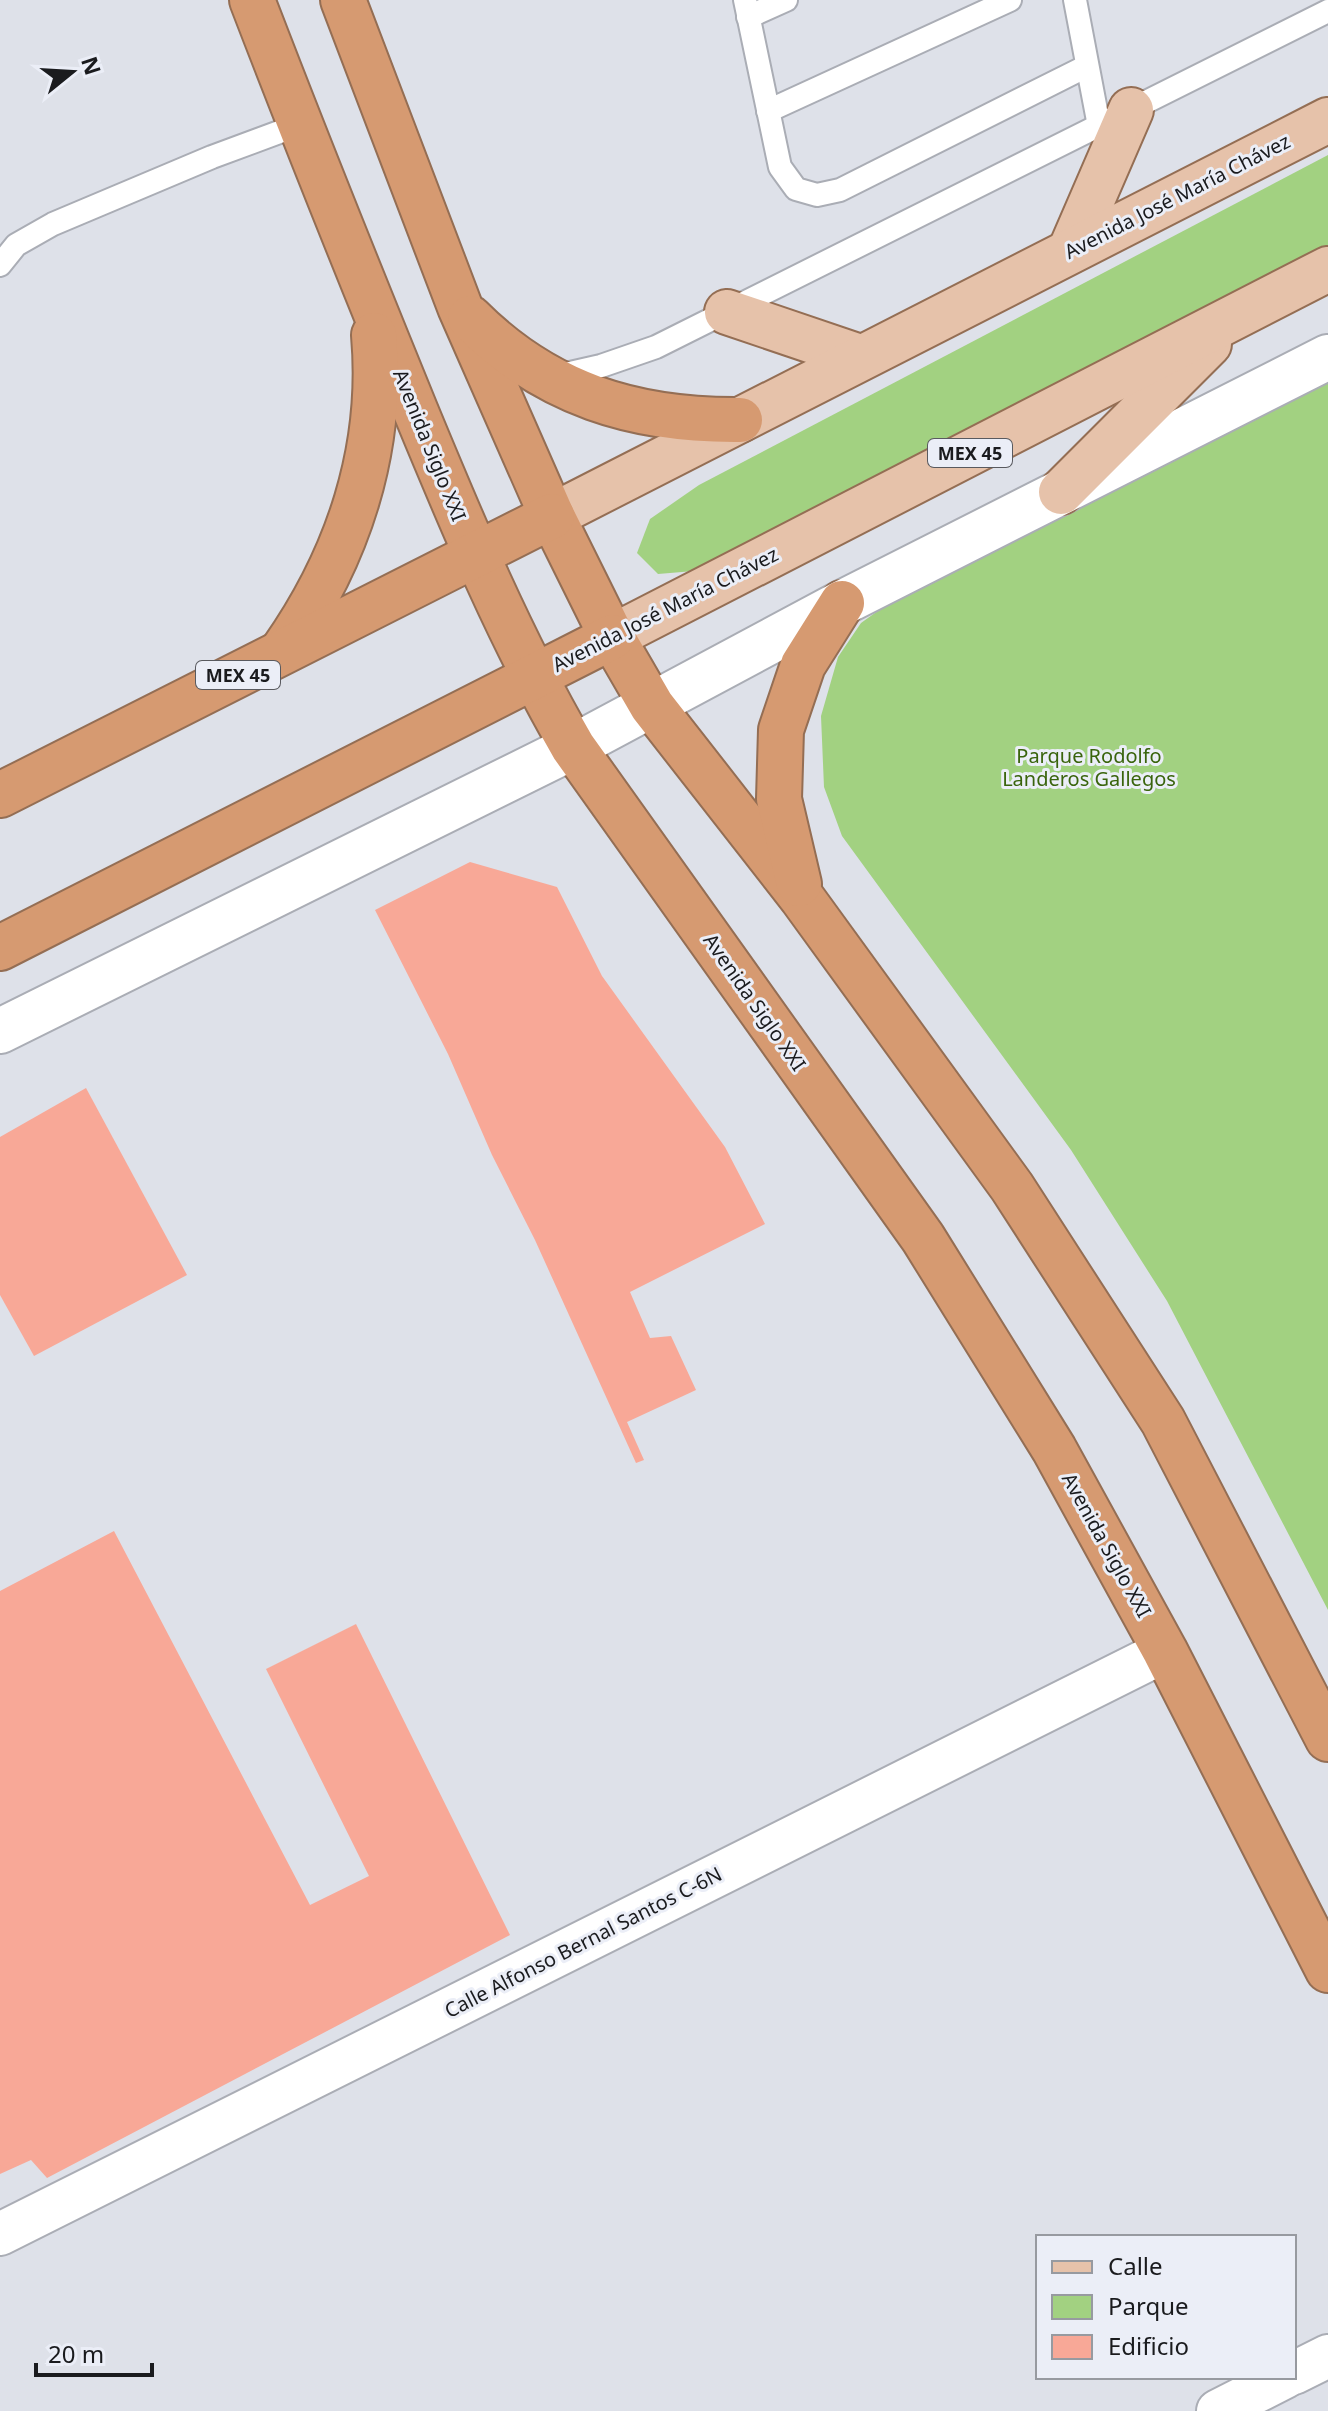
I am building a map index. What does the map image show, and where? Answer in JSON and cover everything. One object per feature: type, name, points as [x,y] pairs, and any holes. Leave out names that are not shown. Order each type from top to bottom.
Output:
[{"type":"highway","name":"Avenida Siglo XXI","points":[[252,0],[372,305],[475,554],[532,676],[573,747],[923,1238],[1054,1449],[1165,1651],[1328,1970]]},
{"type":"highway","points":[[343,0],[460,307],[552,516],[612,637],[652,706],[802,898],[1012,1187],[1163,1421],[1328,1739]]},
{"type":"highway","points":[[280,653],[306,616],[328,576],[361,491],[375,399],[376,352],[372,305]]},
{"type":"highway","points":[[460,307],[486,334],[549,378],[583,394],[647,413],[700,420],[740,420]]},
{"type":"highway","name":"Avenida José María Chávez","points":[[0,795],[552,516]]},
{"type":"highway","points":[[802,898],[779,799],[781,730],[803,665],[842,603]]},
{"type":"highway","name":"Avenida José María Chávez","points":[[0,948],[612,637]]},
{"type":"main road","points":[[1070,251],[1115,118]]},
{"type":"main road","name":"Avenida José María Chávez","points":[[552,516],[1328,120]]},
{"type":"main road","name":"Avenida José María Chávez","points":[[612,637],[1328,269]]},
{"type":"main road","points":[[727,312],[860,357]]},
{"type":"main road","points":[[1061,492],[1239,314]]},
{"type":"street","points":[[0,1031],[573,747],[842,603],[1328,357]]},
{"type":"street","name":"Calle Alfonso Bernal Santos C-6N","points":[[0,2234],[1165,1651]]},
{"type":"street","points":[[1296,2372],[1328,2356]]},
{"type":"street","points":[[1218,2411],[1281,2379]]},
{"type":"lane","points":[[786,0],[746,9],[780,167],[796,189],[817,195],[840,190],[1087,66]]},
{"type":"lane","points":[[768,111],[1010,0]]},
{"type":"lane","points":[[1075,0],[1087,66],[1115,118]]},
{"type":"lane","points":[[549,378],[629,358],[656,347],[1328,12],[1326,0]]},
{"type":"lane","points":[[0,265],[16,245],[53,224],[212,157],[301,124]]},
{"type":"green space","points":[[1328,155],[1328,248],[694,571],[658,574],[637,553],[650,519],[699,485]]},
{"type":"green space","name":"Parque Rodolfo Landeros Gallegos","points":[[1328,377],[1328,1610],[1167,1301],[1071,1150],[842,836],[824,787],[821,716],[838,657],[861,623],[911,587]]},
{"type":"building","points":[[470,862],[557,887],[602,976],[725,1147],[765,1224],[630,1292],[650,1338],[671,1336],[696,1390],[627,1422],[644,1460],[636,1463],[448,1054],[375,910]]},
{"type":"building","points":[[86,1088],[187,1275],[34,1356],[0,1295],[0,1137]]},
{"type":"building","points":[[114,1531],[310,1905],[369,1876],[266,1669],[356,1624],[510,1935],[47,2178],[31,2160],[0,2174],[0,1591]]}]
